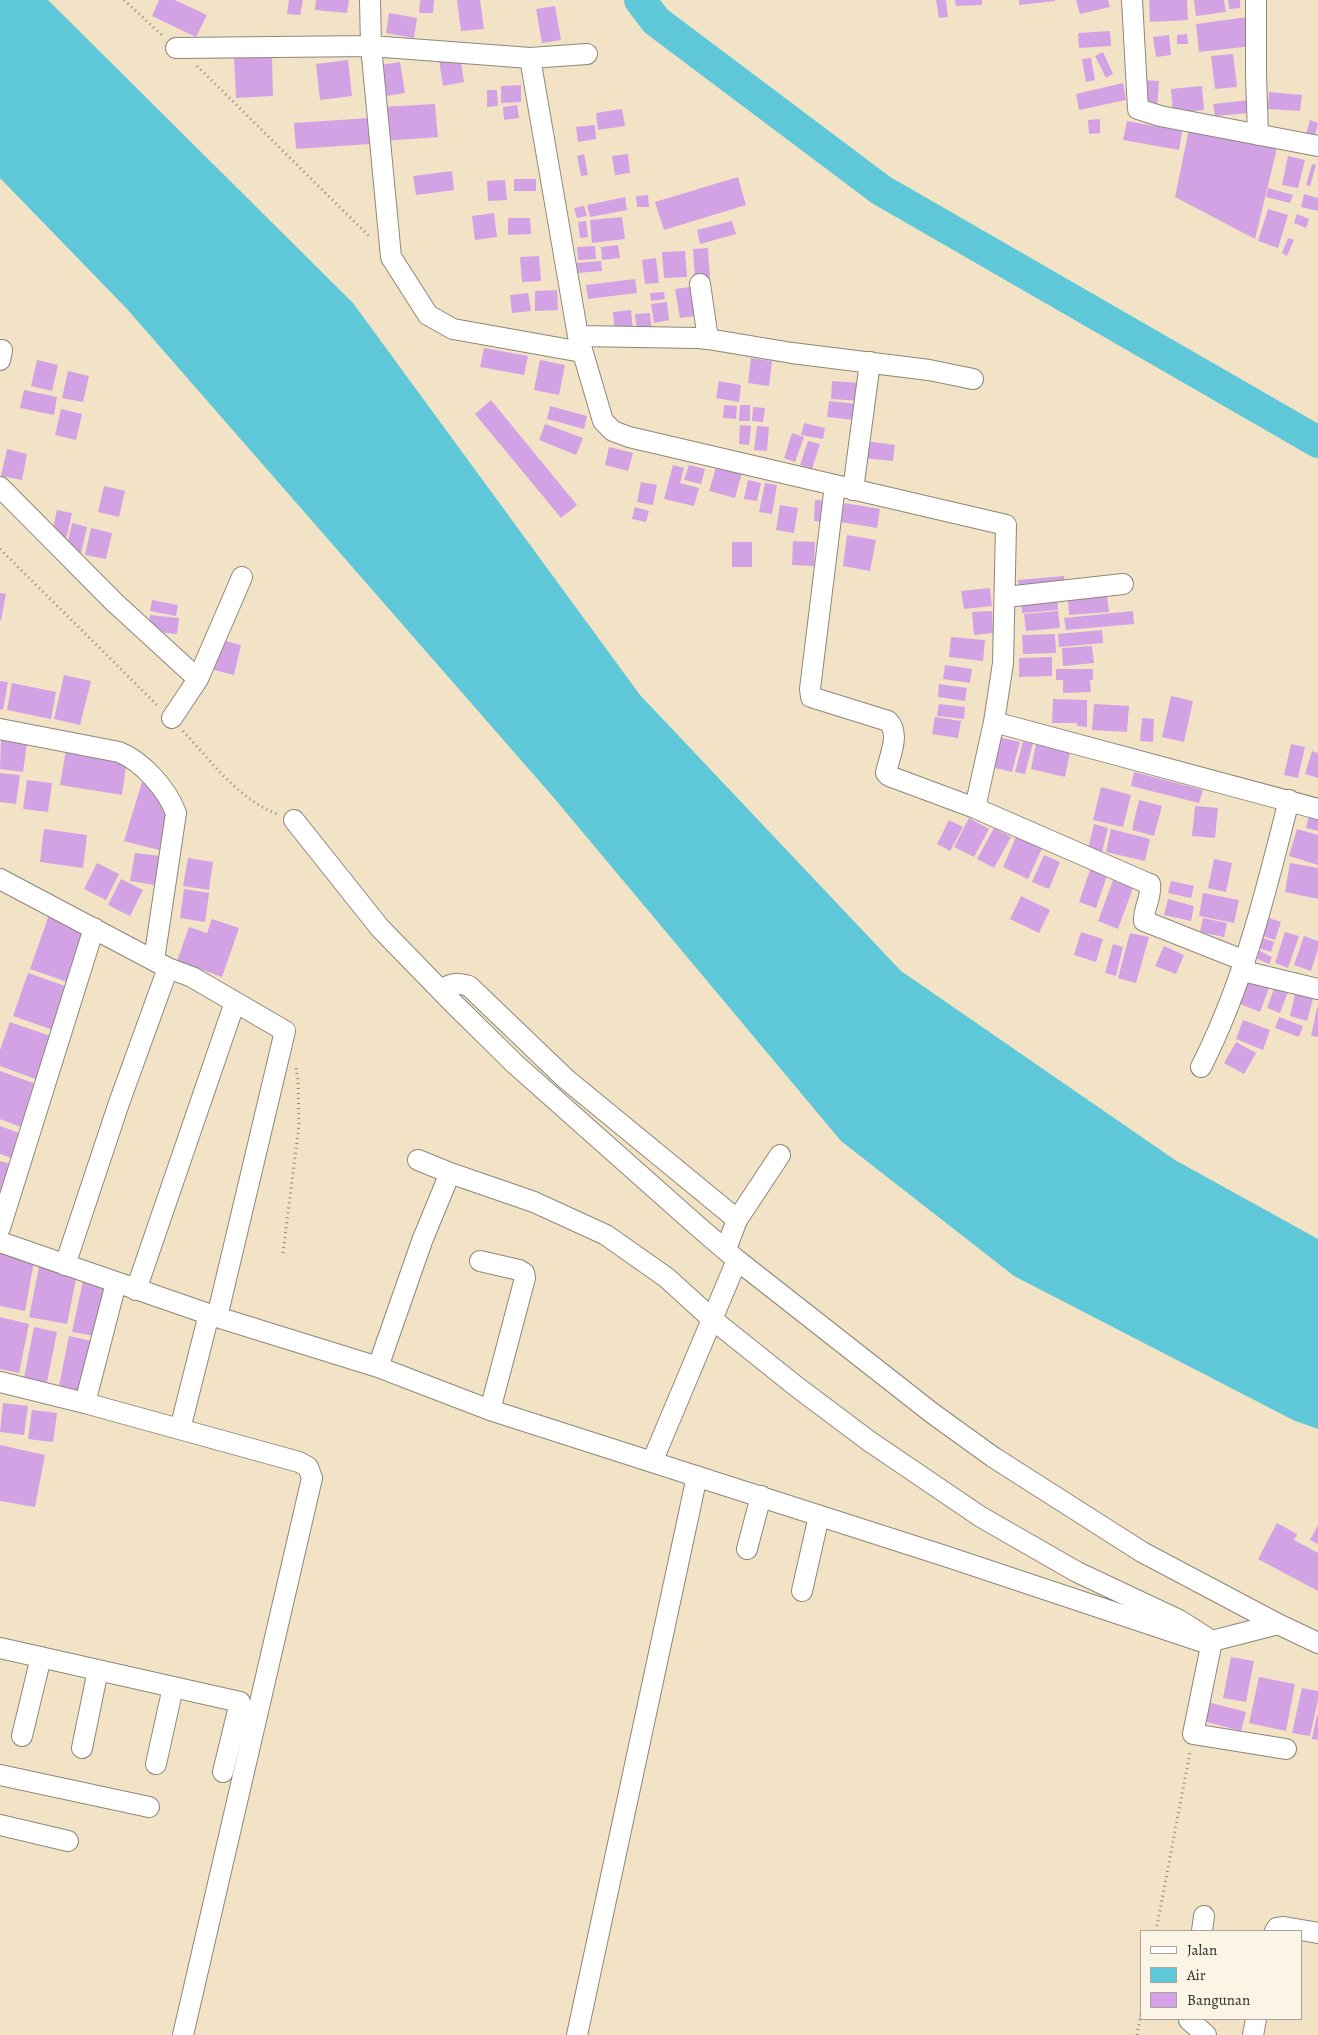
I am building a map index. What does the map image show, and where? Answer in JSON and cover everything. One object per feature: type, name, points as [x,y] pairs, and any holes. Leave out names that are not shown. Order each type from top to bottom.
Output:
[{"type":"street","points":[[370,0],[371,46],[391,257],[428,315],[440,323],[453,329],[580,344],[708,339],[792,353],[929,370],[973,379]]},
{"type":"street","points":[[1132,0],[1138,109],[1160,116],[1318,146]]},
{"type":"street","points":[[1256,0],[1258,135]]},
{"type":"street","points":[[176,48],[371,46],[530,58],[587,54]]},
{"type":"street","points":[[530,58],[580,344],[603,421],[613,431],[630,437],[1006,525],[1006,597],[1003,663],[994,722],[975,808]]},
{"type":"street","points":[[700,284],[708,339]]},
{"type":"street","points":[[870,362],[844,488],[810,689],[811,697],[888,721],[893,726],[895,734],[886,773],[889,776],[975,808],[1150,884],[1151,889],[1143,915],[1144,921],[1244,966],[1318,989]]},
{"type":"street","points":[[0,487],[114,602],[198,679]]},
{"type":"street","points":[[172,718],[198,679],[242,577]]},
{"type":"street","points":[[1006,597],[1123,584]]},
{"type":"street","points":[[994,722],[1318,809]]},
{"type":"street","points":[[0,729],[119,752],[132,759],[158,782],[176,813],[161,964],[119,1103],[65,1265]]},
{"type":"street","points":[[1201,1067],[1215,1039],[1244,966],[1289,800]]},
{"type":"street","points":[[294,820],[380,928],[516,1064],[679,1210],[732,1254],[932,1413],[993,1457],[1142,1552],[1278,1624],[1309,1632],[1318,1643]]},
{"type":"street","points":[[0,879],[161,964],[192,976],[285,1032],[213,1316],[180,1429]]},
{"type":"street","points":[[0,1228],[94,928]]},
{"type":"street","points":[[442,990],[449,984],[457,983],[469,986],[566,1079],[737,1220]]},
{"type":"street","points":[[136,1290],[235,1002]]},
{"type":"street","points":[[652,1462],[712,1320],[732,1254],[737,1220],[780,1155]]},
{"type":"street","points":[[418,1160],[534,1202],[597,1229],[666,1278],[712,1320],[869,1441],[981,1517],[1077,1572],[1219,1640]]},
{"type":"street","points":[[378,1367],[422,1241],[450,1173]]},
{"type":"street","points":[[0,1242],[213,1316],[378,1367],[490,1410],[761,1496],[1200,1641],[1219,1640],[1278,1624]]},
{"type":"street","points":[[480,1261],[519,1270],[524,1273],[525,1278],[490,1410]]},
{"type":"street","points":[[85,1403],[116,1283]]},
{"type":"street","points":[[0,1382],[85,1403],[299,1462],[308,1467],[312,1478],[183,2035]]},
{"type":"street","points":[[577,2035],[697,1476]]},
{"type":"street","points":[[747,1549],[761,1496]]},
{"type":"street","points":[[802,1591],[819,1516]]},
{"type":"street","points":[[1219,1640],[1193,1734],[1286,1749]]},
{"type":"street","points":[[0,1648],[240,1702],[223,1772]]},
{"type":"street","points":[[22,1736],[41,1657]]},
{"type":"street","points":[[82,1748],[98,1670]]},
{"type":"street","points":[[156,1764],[173,1686]]},
{"type":"street","points":[[0,1775],[149,1807]]},
{"type":"street","points":[[0,1825],[68,1841]]},
{"type":"street","points":[[1276,1930],[1284,1927],[1301,1930]]},
{"type":"street","points":[[1303,1930],[1318,1933]]},
{"type":"street","points":[[1253,2035],[1256,2020]]},
{"type":"street","points":[[1188,2024],[1206,2035]]},
{"type":"path","points":[[124,0],[209,78],[351,220],[391,257]]},
{"type":"path","points":[[0,548],[148,697],[172,718],[209,760],[246,796],[268,810],[294,820]]},
{"type":"path","points":[[283,1253],[299,1125],[298,1080],[295,1062]]},
{"type":"path","points":[[1156,1930],[1193,1734]]},
{"type":"path","points":[[1137,2035],[1140,2019]]},
{"type":"water","points":[[0,0],[48,0],[353,303],[640,695],[901,971],[1175,1160],[1318,1239],[1318,1429],[1293,1420],[1014,1276],[841,1141],[554,798],[127,309],[0,178]]},
{"type":"building","points":[[159,0],[175,0],[207,15],[196,37],[152,16]]},
{"type":"building","points":[[289,0],[303,0],[300,15],[287,14]]},
{"type":"building","points":[[316,0],[349,0],[347,13],[315,10]]},
{"type":"building","points":[[420,0],[434,0],[433,13],[419,13]]},
{"type":"building","points":[[457,0],[480,0],[484,29],[461,31]]},
{"type":"building","points":[[936,0],[946,0],[948,17],[939,18]]},
{"type":"building","points":[[955,0],[982,0],[982,5],[956,6]]},
{"type":"building","points":[[1019,0],[1055,0],[1055,1],[1019,5]]},
{"type":"building","points":[[1076,0],[1108,0],[1110,7],[1080,14]]},
{"type":"building","points":[[1149,0],[1187,0],[1188,20],[1150,22]]},
{"type":"building","points":[[1194,0],[1224,0],[1226,12],[1196,16]]},
{"type":"building","points":[[1228,0],[1240,0],[1240,8],[1229,9]]},
{"type":"building","points":[[555,6],[561,40],[542,43],[536,9]]},
{"type":"building","points":[[389,13],[417,18],[414,38],[386,33]]},
{"type":"building","points":[[1248,17],[1252,46],[1199,52],[1196,24]]},
{"type":"building","points":[[1110,31],[1111,46],[1079,48],[1078,33]]},
{"type":"building","points":[[1187,34],[1188,44],[1177,44],[1177,35]]},
{"type":"building","points":[[1169,35],[1171,55],[1156,57],[1153,37]]},
{"type":"building","points":[[1103,52],[1113,74],[1106,78],[1095,56]]},
{"type":"building","points":[[1233,54],[1237,87],[1215,89],[1211,56]]},
{"type":"building","points":[[272,55],[273,96],[236,98],[234,56]]},
{"type":"building","points":[[460,56],[464,82],[443,86],[439,60]]},
{"type":"building","points":[[1091,58],[1095,80],[1086,82],[1082,59]]},
{"type":"building","points":[[348,60],[352,96],[320,100],[316,64]]},
{"type":"building","points":[[400,62],[405,93],[386,96],[381,65]]},
{"type":"building","points":[[1141,80],[1159,81],[1157,109],[1140,107]]},
{"type":"building","points":[[1123,83],[1126,100],[1079,110],[1076,94]]},
{"type":"building","points":[[521,85],[521,102],[501,103],[501,86]]},
{"type":"building","points":[[1202,86],[1204,110],[1173,113],[1171,89]]},
{"type":"building","points":[[487,90],[497,90],[498,106],[487,107]]},
{"type":"building","points":[[1269,92],[1302,95],[1300,111],[1268,109]]},
{"type":"building","points":[[1249,100],[1249,113],[1215,116],[1213,104]]},
{"type":"building","points":[[435,104],[438,137],[384,141],[382,107]]},
{"type":"building","points":[[517,105],[519,118],[504,120],[503,107]]},
{"type":"building","points":[[622,109],[625,126],[598,130],[596,113]]},
{"type":"building","points":[[369,118],[370,144],[296,149],[294,123]]},
{"type":"building","points":[[1100,119],[1100,133],[1089,134],[1088,120]]},
{"type":"building","points":[[1310,120],[1318,123],[1314,141],[1305,138]]},
{"type":"building","points":[[1127,121],[1182,131],[1179,150],[1123,140]]},
{"type":"building","points":[[595,125],[596,139],[578,142],[576,127]]},
{"type":"building","points":[[1189,129],[1278,144],[1255,239],[1175,197]]},
{"type":"building","points":[[584,154],[588,175],[581,176],[577,156]]},
{"type":"building","points":[[628,154],[630,173],[615,175],[612,156]]},
{"type":"building","points":[[1288,156],[1305,160],[1298,188],[1282,185]]},
{"type":"building","points":[[1312,164],[1316,165],[1310,186],[1306,185]]},
{"type":"building","points":[[452,171],[454,190],[416,195],[413,176]]},
{"type":"building","points":[[738,177],[746,205],[664,230],[655,202]]},
{"type":"building","points":[[514,179],[536,179],[536,191],[514,191]]},
{"type":"building","points":[[505,180],[507,200],[488,201],[487,181]]},
{"type":"building","points":[[1268,188],[1293,195],[1290,203],[1266,197]]},
{"type":"building","points":[[1304,194],[1318,198],[1318,211],[1301,207]]},
{"type":"building","points":[[648,195],[649,207],[637,207],[636,196]]},
{"type":"building","points":[[625,197],[627,210],[590,217],[587,205]]},
{"type":"building","points":[[584,206],[587,216],[577,218],[574,208]]},
{"type":"building","points":[[1268,209],[1288,215],[1278,248],[1258,241]]},
{"type":"building","points":[[494,213],[497,237],[475,240],[472,216]]},
{"type":"building","points":[[1297,214],[1309,219],[1306,228],[1294,223]]},
{"type":"building","points":[[622,217],[625,239],[592,243],[590,220]]},
{"type":"building","points":[[508,218],[530,218],[531,234],[508,235]]},
{"type":"building","points":[[586,221],[588,237],[580,238],[578,222]]},
{"type":"building","points":[[732,221],[736,234],[700,244],[697,230]]},
{"type":"building","points":[[1288,238],[1294,240],[1287,256],[1282,253]]},
{"type":"building","points":[[618,245],[620,258],[602,260],[601,247]]},
{"type":"building","points":[[595,246],[596,259],[578,260],[577,247]]},
{"type":"building","points":[[708,248],[710,279],[695,280],[693,249]]},
{"type":"building","points":[[685,251],[687,277],[664,278],[662,252]]},
{"type":"building","points":[[539,256],[541,281],[522,282],[520,257]]},
{"type":"building","points":[[656,258],[659,283],[645,284],[642,260]]},
{"type":"building","points":[[601,261],[602,271],[577,273],[576,263]]},
{"type":"building","points":[[635,279],[637,293],[588,299],[586,285]]},
{"type":"building","points":[[690,287],[695,316],[680,318],[675,289]]},
{"type":"building","points":[[557,290],[558,310],[535,311],[535,291]]},
{"type":"building","points":[[664,292],[665,299],[651,301],[650,293]]},
{"type":"building","points":[[528,293],[531,311],[512,313],[510,295]]},
{"type":"building","points":[[667,302],[669,320],[654,323],[651,304]]},
{"type":"building","points":[[631,310],[633,332],[615,334],[613,312]]},
{"type":"building","points":[[650,313],[652,332],[637,333],[635,314]]},
{"type":"building","points":[[484,348],[528,356],[524,375],[480,367]]},
{"type":"building","points":[[751,358],[772,361],[769,386],[748,383]]},
{"type":"building","points":[[37,360],[58,365],[52,391],[31,386]]},
{"type":"building","points":[[540,360],[565,365],[559,395],[534,390]]},
{"type":"building","points":[[68,371],[89,376],[83,402],[62,398]]},
{"type":"building","points":[[719,381],[741,385],[739,402],[716,398]]},
{"type":"building","points":[[832,381],[862,383],[861,401],[831,399]]},
{"type":"building","points":[[24,390],[57,397],[54,415],[20,408]]},
{"type":"building","points":[[491,400],[577,505],[561,518],[475,414]]},
{"type":"building","points":[[829,401],[856,404],[854,420],[827,417]]},
{"type":"building","points":[[724,405],[737,406],[736,419],[723,418]]},
{"type":"building","points":[[740,405],[750,405],[750,421],[739,421]]},
{"type":"building","points":[[550,406],[587,416],[584,429],[547,419]]},
{"type":"building","points":[[753,407],[765,408],[763,422],[752,421]]},
{"type":"building","points":[[61,409],[82,414],[76,440],[55,435]]},
{"type":"building","points":[[804,423],[825,428],[823,439],[801,435]]},
{"type":"building","points":[[545,424],[583,438],[576,455],[539,440]]},
{"type":"building","points":[[740,425],[751,426],[749,445],[739,444]]},
{"type":"building","points":[[757,426],[769,427],[767,451],[754,450]]},
{"type":"building","points":[[792,433],[804,437],[795,462],[784,458]]},
{"type":"building","points":[[808,441],[820,444],[812,469],[800,465]]},
{"type":"building","points":[[865,441],[895,445],[893,461],[863,458]]},
{"type":"building","points":[[609,447],[633,453],[628,471],[605,465]]},
{"type":"building","points":[[7,449],[27,454],[22,480],[1,476]]},
{"type":"building","points":[[673,465],[684,468],[680,483],[699,488],[694,506],[664,499]]},
{"type":"building","points":[[689,465],[705,469],[701,484],[684,480]]},
{"type":"building","points":[[716,467],[742,473],[735,498],[709,491]]},
{"type":"building","points":[[748,480],[761,483],[757,501],[744,499]]},
{"type":"building","points":[[641,482],[657,485],[653,505],[637,502]]},
{"type":"building","points":[[765,483],[777,485],[772,514],[759,512]]},
{"type":"building","points":[[104,486],[125,491],[119,517],[98,512]]},
{"type":"building","points":[[815,500],[829,501],[828,522],[814,521]]},
{"type":"building","points":[[844,503],[880,509],[877,528],[841,522]]},
{"type":"building","points":[[780,505],[798,508],[794,533],[776,530]]},
{"type":"building","points":[[635,507],[649,511],[646,522],[632,519]]},
{"type":"building","points":[[57,510],[72,513],[66,540],[51,537]]},
{"type":"building","points":[[72,523],[87,527],[81,553],[66,550]]},
{"type":"building","points":[[91,528],[112,533],[106,559],[85,555]]},
{"type":"building","points":[[847,535],[876,540],[870,571],[843,566]]},
{"type":"building","points":[[793,541],[815,542],[814,566],[792,565]]},
{"type":"building","points":[[732,542],[752,542],[752,567],[732,567]]},
{"type":"building","points":[[1064,576],[1065,586],[1019,590],[1018,580]]},
{"type":"building","points":[[990,588],[992,606],[964,609],[961,591]]},
{"type":"building","points":[[0,593],[6,594],[1,620],[0,620]]},
{"type":"building","points":[[1057,595],[1058,610],[1022,613],[1021,598]]},
{"type":"building","points":[[1107,595],[1109,612],[1069,615],[1068,598]]},
{"type":"building","points":[[152,600],[178,605],[176,616],[150,611]]},
{"type":"building","points":[[992,611],[993,633],[974,635],[972,612]]},
{"type":"building","points":[[1058,611],[1060,628],[1026,631],[1024,614]]},
{"type":"building","points":[[1133,611],[1134,624],[1066,630],[1064,618]]},
{"type":"building","points":[[150,615],[179,618],[177,634],[148,631]]},
{"type":"building","points":[[1102,630],[1103,643],[1059,647],[1058,634]]},
{"type":"building","points":[[1055,634],[1056,653],[1023,654],[1022,635]]},
{"type":"building","points":[[951,637],[985,640],[983,661],[949,657]]},
{"type":"building","points":[[218,639],[241,645],[234,675],[210,669]]},
{"type":"building","points":[[1092,646],[1094,663],[1063,666],[1062,648]]},
{"type":"building","points":[[1052,657],[1052,676],[1019,677],[1019,658]]},
{"type":"building","points":[[945,665],[972,669],[970,683],[943,679]]},
{"type":"building","points":[[1056,669],[1093,669],[1093,680],[1090,680],[1091,692],[1063,693],[1063,680],[1056,680]]},
{"type":"building","points":[[64,675],[91,681],[80,725],[54,719]]},
{"type":"building","points":[[0,681],[8,682],[3,710],[0,709]]},
{"type":"building","points":[[12,683],[56,692],[51,719],[7,710]]},
{"type":"building","points":[[939,684],[967,688],[965,701],[938,697]]},
{"type":"building","points":[[1171,696],[1193,701],[1184,742],[1162,737]]},
{"type":"building","points":[[1053,699],[1087,700],[1087,727],[1077,726],[1077,723],[1052,723]]},
{"type":"building","points":[[939,704],[965,707],[964,719],[937,716]]},
{"type":"building","points":[[1094,704],[1129,706],[1127,732],[1092,730]]},
{"type":"building","points":[[935,717],[961,721],[958,738],[932,734]]},
{"type":"building","points":[[1142,718],[1154,719],[1153,742],[1140,741]]},
{"type":"building","points":[[999,737],[1020,742],[1012,772],[991,767]]},
{"type":"building","points":[[1,740],[27,743],[23,772],[0,769]]},
{"type":"building","points":[[1023,741],[1033,743],[1025,774],[1015,772]]},
{"type":"building","points":[[1036,744],[1070,752],[1065,777],[1031,769]]},
{"type":"building","points":[[1291,744],[1305,747],[1298,778],[1284,775]]},
{"type":"building","points":[[66,750],[127,760],[122,795],[60,785]]},
{"type":"building","points":[[1312,751],[1318,753],[1318,778],[1305,774]]},
{"type":"building","points":[[1134,772],[1203,790],[1199,803],[1131,786]]},
{"type":"building","points":[[0,773],[20,775],[16,804],[0,802]]},
{"type":"building","points":[[143,779],[172,812],[163,851],[124,841]]},
{"type":"building","points":[[27,780],[52,783],[48,812],[23,809]]},
{"type":"building","points":[[1101,787],[1131,795],[1123,827],[1093,820]]},
{"type":"building","points":[[1139,800],[1162,806],[1154,836],[1132,830]]},
{"type":"building","points":[[1195,806],[1218,808],[1215,838],[1192,836]]},
{"type":"building","points":[[1310,810],[1318,812],[1318,831],[1306,828]]},
{"type":"building","points":[[969,818],[989,829],[974,857],[954,847]]},
{"type":"building","points":[[949,820],[963,827],[950,851],[937,844]]},
{"type":"building","points":[[1094,824],[1108,828],[1102,852],[1088,849]]},
{"type":"building","points":[[994,828],[1011,837],[994,868],[977,859]]},
{"type":"building","points":[[44,829],[87,835],[83,868],[40,862]]},
{"type":"building","points":[[1111,829],[1150,839],[1145,861],[1106,852]]},
{"type":"building","points":[[1297,829],[1318,835],[1318,865],[1289,856]]},
{"type":"building","points":[[1018,832],[1044,844],[1028,879],[1003,867]]},
{"type":"building","points":[[135,853],[160,856],[155,885],[130,881]]},
{"type":"building","points":[[1044,855],[1060,862],[1049,889],[1032,882]]},
{"type":"building","points":[[188,858],[213,862],[209,890],[183,886]]},
{"type":"building","points":[[1214,859],[1232,863],[1226,892],[1208,888]]},
{"type":"building","points":[[97,863],[119,874],[106,900],[84,889]]},
{"type":"building","points":[[1290,863],[1318,868],[1318,899],[1285,892]]},
{"type":"building","points":[[1091,867],[1108,873],[1096,908],[1079,902]]},
{"type":"building","points":[[121,879],[143,890],[130,916],[108,905]]},
{"type":"building","points":[[1113,880],[1133,888],[1118,929],[1098,921]]},
{"type":"building","points":[[1171,881],[1194,886],[1191,898],[1168,893]]},
{"type":"building","points":[[184,889],[209,893],[205,922],[180,918]]},
{"type":"building","points":[[1203,893],[1239,900],[1234,923],[1199,916]]},
{"type":"building","points":[[1021,896],[1050,910],[1039,933],[1010,919]]},
{"type":"building","points":[[1168,899],[1194,906],[1191,921],[1164,915]]},
{"type":"building","points":[[51,909],[90,927],[73,984],[30,969]]},
{"type":"building","points":[[1263,916],[1281,922],[1275,940],[1257,934]]},
{"type":"building","points":[[1203,918],[1227,923],[1224,937],[1200,932]]},
{"type":"building","points":[[212,919],[239,928],[222,977],[177,961],[189,927],[207,933]]},
{"type":"building","points":[[1081,932],[1103,939],[1096,962],[1074,955]]},
{"type":"building","points":[[1285,932],[1299,936],[1288,968],[1275,963]]},
{"type":"building","points":[[1130,933],[1149,937],[1136,983],[1118,978]]},
{"type":"building","points":[[1256,935],[1274,942],[1271,952],[1252,946]]},
{"type":"building","points":[[1304,936],[1318,941],[1318,949],[1311,971],[1294,965]]},
{"type":"building","points":[[1113,944],[1123,947],[1116,976],[1105,973]]},
{"type":"building","points":[[1164,946],[1184,955],[1176,974],[1155,966]]},
{"type":"building","points":[[1252,947],[1272,957],[1269,964],[1249,955]]},
{"type":"building","points":[[28,973],[71,988],[56,1031],[13,1016]]},
{"type":"building","points":[[1247,976],[1270,985],[1260,1012],[1238,1003]]},
{"type":"building","points":[[1275,986],[1288,992],[1280,1013],[1267,1008]]},
{"type":"building","points":[[1296,990],[1314,995],[1307,1021],[1290,1016]]},
{"type":"building","points":[[1318,1008],[1318,1037],[1311,1036]]},
{"type":"building","points":[[1279,1017],[1303,1026],[1299,1037],[1275,1028]]},
{"type":"building","points":[[1243,1020],[1270,1030],[1263,1050],[1236,1039]]},
{"type":"building","points":[[10,1022],[53,1037],[38,1080],[0,1066],[0,1050]]},
{"type":"building","points":[[1236,1042],[1256,1053],[1244,1074],[1224,1063]]},
{"type":"building","points":[[0,1071],[36,1084],[21,1127],[0,1119]]},
{"type":"building","points":[[0,1126],[25,1135],[17,1160],[0,1154]]},
{"type":"building","points":[[0,1161],[15,1165],[0,1210]]},
{"type":"building","points":[[0,1253],[34,1262],[25,1311],[0,1306]]},
{"type":"building","points":[[39,1267],[77,1274],[67,1324],[29,1317]]},
{"type":"building","points":[[83,1281],[105,1286],[95,1336],[72,1332]]},
{"type":"building","points":[[0,1317],[29,1324],[19,1373],[0,1369]]},
{"type":"building","points":[[34,1327],[57,1332],[47,1382],[24,1378]]},
{"type":"building","points":[[69,1336],[92,1341],[81,1391],[59,1386]]},
{"type":"building","points":[[3,1403],[28,1406],[24,1435],[0,1432]]},
{"type":"building","points":[[32,1410],[57,1413],[53,1442],[28,1439]]},
{"type":"building","points":[[0,1445],[45,1455],[35,1507],[0,1501]]},
{"type":"building","points":[[1277,1523],[1297,1534],[1294,1540],[1318,1553],[1318,1591],[1258,1559]]},
{"type":"building","points":[[1318,1525],[1318,1544],[1310,1540]]},
{"type":"building","points":[[1231,1657],[1254,1661],[1246,1702],[1223,1698]]},
{"type":"building","points":[[1259,1677],[1295,1684],[1286,1731],[1249,1723]]},
{"type":"building","points":[[1302,1688],[1318,1691],[1318,1700],[1310,1736],[1292,1733]]},
{"type":"building","points":[[1204,1701],[1246,1712],[1241,1731],[1199,1720]]},
{"type":"building","points":[[1318,1715],[1318,1740],[1312,1739]]},
{"type":"waterway","points":[[640,0],[656,21],[881,190],[1318,442]]}]
